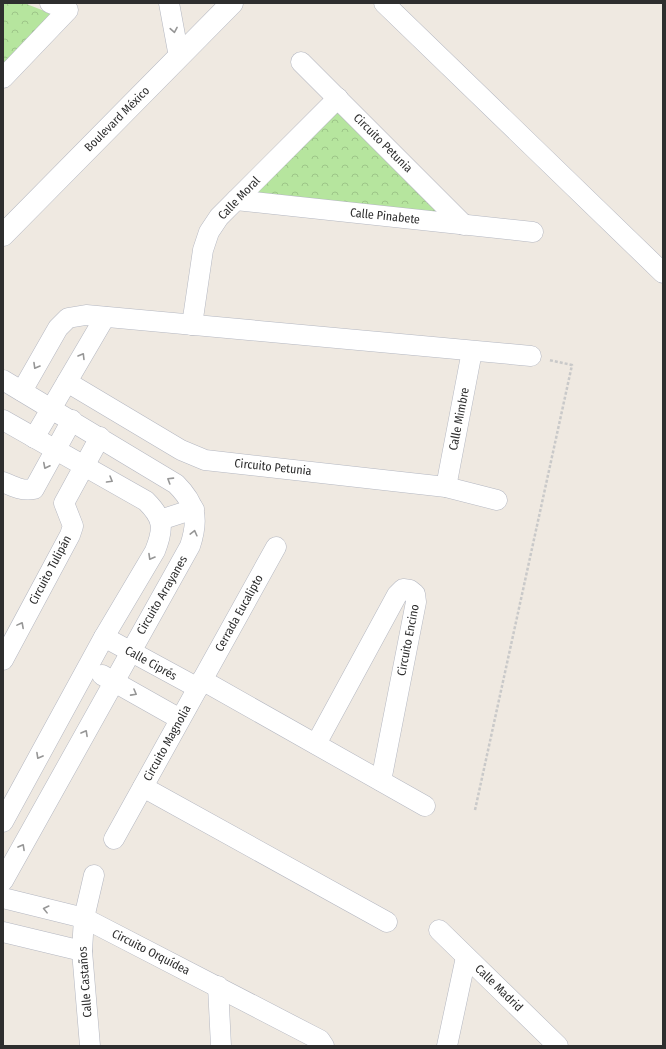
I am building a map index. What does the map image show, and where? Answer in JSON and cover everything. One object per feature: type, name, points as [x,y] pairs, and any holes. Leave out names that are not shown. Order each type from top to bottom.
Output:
[{"type":"main road","name":"Boulevard México","points":[[3,235],[232,3]]},
{"type":"street","points":[[3,78],[68,10],[50,3]]},
{"type":"street","points":[[169,3],[178,57]]},
{"type":"street","points":[[384,3],[663,272]]},
{"type":"street","name":"Circuito Petunia","points":[[301,62],[464,225]]},
{"type":"street","name":"Calle Moral","points":[[192,325],[202,250],[208,232],[219,217],[338,98]]},
{"type":"street","name":"Calle Pinabete","points":[[236,200],[533,232]]},
{"type":"street","points":[[22,391],[58,328],[68,318],[86,315],[531,356]]},
{"type":"street","points":[[34,438],[105,317]]},
{"type":"street","name":"Calle Mimbre","points":[[446,486],[472,351]]},
{"type":"street","name":"Circuito Arrayanes","points":[[3,380],[72,420],[176,484],[187,494],[194,509],[196,529],[190,546],[130,651],[3,881]]},
{"type":"street","name":"Circuito Petunia","points":[[67,382],[181,450],[205,460],[446,486],[497,500]]},
{"type":"street","points":[[3,420],[146,501],[157,512],[160,520],[160,536],[155,550],[104,637],[3,822]]},
{"type":"street","points":[[3,482],[17,489],[34,489],[72,420]]},
{"type":"street","name":"Circuito Tulipán","points":[[3,660],[70,535],[73,526],[64,503],[100,437]]},
{"type":"street","points":[[160,520],[194,509]]},
{"type":"street","name":"Cerrada Eucalipto","points":[[200,684],[276,547]]},
{"type":"street","name":"Circuito Encino","points":[[316,744],[397,595],[403,589],[410,590],[415,594],[416,602],[381,781]]},
{"type":"street","name":"Calle Ciprés","points":[[104,637],[200,684]]},
{"type":"street","points":[[88,668],[180,719]]},
{"type":"street","points":[[200,684],[316,744],[426,806]]},
{"type":"street","name":"Circuito Magnolia","points":[[200,684],[143,787],[387,922]]},
{"type":"street","points":[[114,839],[143,787]]},
{"type":"street","points":[[84,918],[94,875]]},
{"type":"street","name":"Circuito Orquídea","points":[[3,898],[84,918],[320,1040],[324,1046]]},
{"type":"street","name":"Calle Castaños","points":[[84,918],[82,951],[90,1046]]},
{"type":"street","name":"Calle Madrid","points":[[439,930],[558,1046]]},
{"type":"street","points":[[3,932],[82,951]]},
{"type":"street","points":[[447,1046],[466,956]]},
{"type":"street","points":[[218,986],[221,1046]]},
{"type":"path","points":[[475,810],[572,365]]},
{"type":"green space","points":[[3,3],[24,3],[52,14],[3,64]]},
{"type":"green space","points":[[337,106],[444,215],[252,193]]}]
